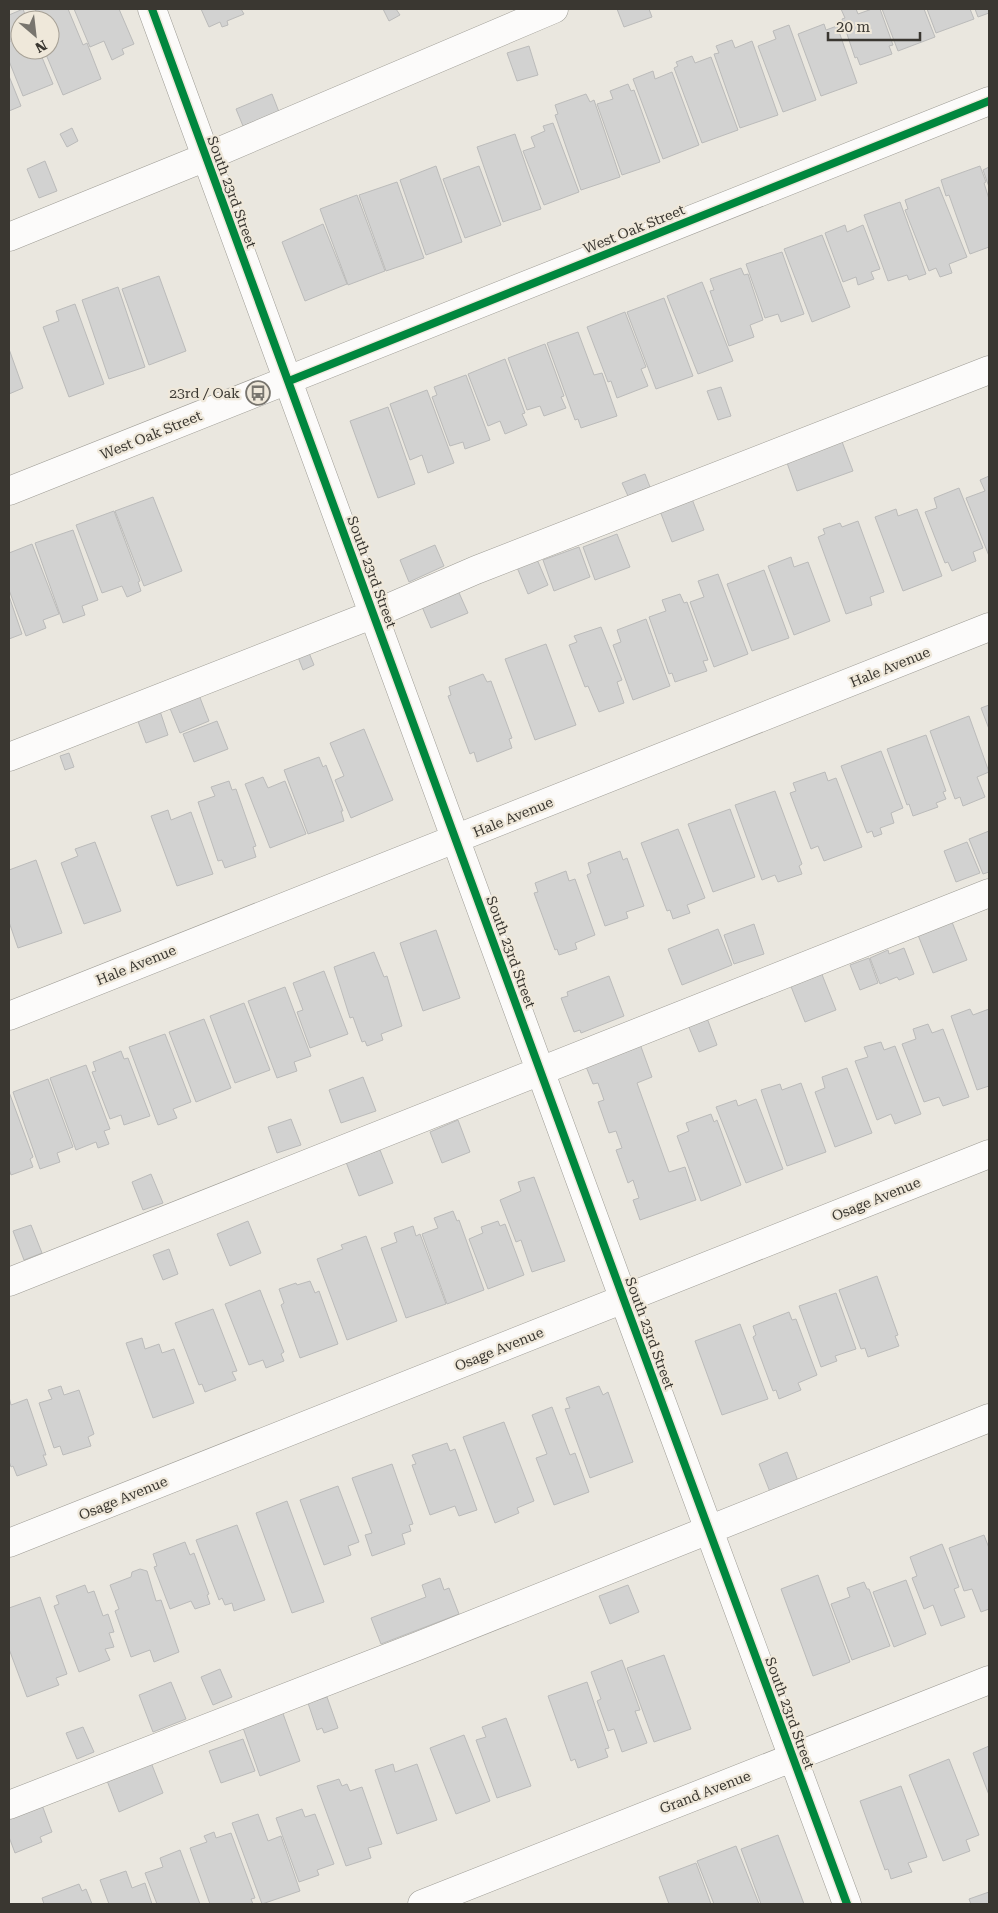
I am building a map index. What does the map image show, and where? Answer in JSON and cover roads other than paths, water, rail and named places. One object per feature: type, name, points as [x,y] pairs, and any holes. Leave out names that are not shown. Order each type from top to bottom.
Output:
[{"type":"street","name":"South 23rd Street","points":[[152,9],[847,1904]]},
{"type":"street","points":[[9,237],[206,157],[554,9]]},
{"type":"street","name":"West Oak Street","points":[[9,492],[989,101]]},
{"type":"street","points":[[9,757],[374,614],[476,570],[989,370]]},
{"type":"street","name":"Hale Avenue","points":[[9,1016],[989,627]]},
{"type":"street","points":[[9,1282],[989,893]]},
{"type":"street","name":"Osage Avenue","points":[[9,1543],[989,1154]]},
{"type":"street","points":[[9,1805],[710,1531],[989,1418]]},
{"type":"street","name":"Grand Avenue","points":[[422,1904],[989,1680]]},
{"type":"place","name":"23rd / Oak","points":[[258,393]]}]
